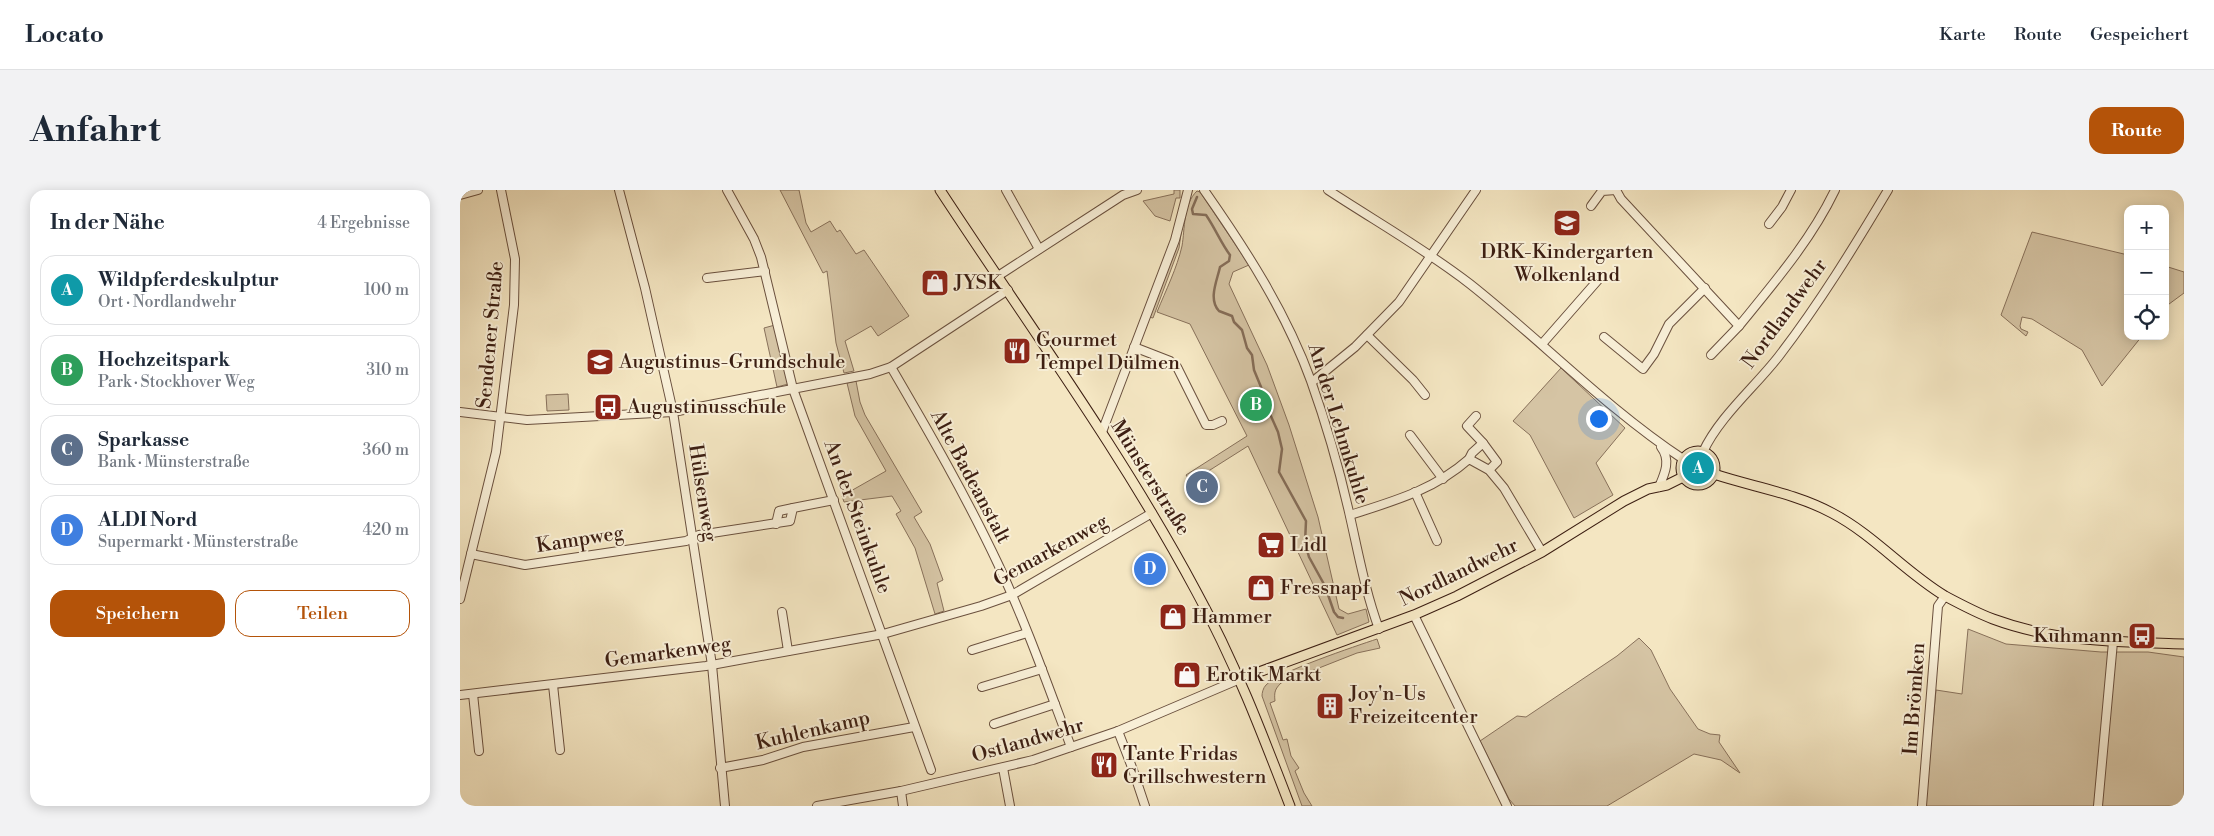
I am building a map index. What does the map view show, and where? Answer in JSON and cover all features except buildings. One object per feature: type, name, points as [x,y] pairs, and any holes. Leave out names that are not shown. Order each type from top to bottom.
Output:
[{"type":"main road","name":"Münsterstraße","points":[[940,190],[1102,432],[1152,512],[1197,592],[1240,679],[1290,806]]},
{"type":"main road","points":[[1692,452],[1703,452],[1708,455],[1714,464],[1714,474],[1707,482],[1696,485],[1686,481],[1680,468],[1683,459],[1692,452]]},
{"type":"main road","points":[[1714,474],[1811,503],[1855,527],[1945,596],[1993,619],[2034,631],[2074,639],[2184,644]]},
{"type":"main road","name":"Nordlandwehr","points":[[1240,679],[1379,629],[1457,596],[1542,552],[1624,500],[1639,493],[1667,485],[1683,477]]},
{"type":"street","points":[[460,195],[478,190]]},
{"type":"street","name":"Sendener Straße","points":[[460,599],[492,473],[515,280],[510,230],[501,190]]},
{"type":"street","name":"Hülsenweg","points":[[619,190],[645,288],[673,412],[712,666],[725,806]]},
{"type":"street","name":"An der Steinkuhle","points":[[727,190],[754,239],[765,271],[793,389],[931,770]]},
{"type":"street","points":[[1006,190],[1039,249]]},
{"type":"street","points":[[998,276],[1122,192],[1137,190]]},
{"type":"street","points":[[1102,432],[1175,240],[1188,190]]},
{"type":"street","name":"An der Lehmkuhle","points":[[1204,190],[1258,270],[1299,349],[1312,382],[1350,515],[1364,580],[1379,629]]},
{"type":"street","points":[[1328,190],[1431,256],[1469,284],[1542,344],[1613,408],[1657,442],[1683,459]]},
{"type":"street","points":[[1312,382],[1367,335],[1399,302],[1476,190]]},
{"type":"street","points":[[1591,206],[1602,191],[1616,190],[1620,199],[1739,326]]},
{"type":"street","points":[[1769,224],[1782,207],[1791,190]]},
{"type":"street","points":[[1711,355],[1739,326],[1776,282],[1823,216],[1835,190]]},
{"type":"street","name":"Nordlandwehr","points":[[1703,452],[1715,430],[1779,356],[1850,253],[1888,190]]},
{"type":"street","points":[[707,278],[765,271]]},
{"type":"street","points":[[1542,344],[1598,280]]},
{"type":"street","points":[[1604,337],[1643,370],[1654,354],[1669,324],[1705,288]]},
{"type":"street","points":[[460,412],[500,418],[542,420],[673,412],[870,374],[891,367],[1008,290]]},
{"type":"street","points":[[1367,335],[1425,394]]},
{"type":"street","points":[[1134,348],[1170,361],[1177,367],[1206,425],[1213,425],[1222,421]]},
{"type":"street","name":"Alte Badeanstalt","points":[[891,367],[938,447],[1012,595],[1071,747]]},
{"type":"street","points":[[1476,416],[1466,426],[1497,462],[1489,470]]},
{"type":"street","points":[[1410,435],[1443,480]]},
{"type":"street","points":[[1657,442],[1666,453],[1667,464],[1659,487]]},
{"type":"street","points":[[1350,515],[1443,480],[1469,459],[1482,443]]},
{"type":"street","points":[[1469,459],[1489,470],[1504,488],[1542,552]]},
{"type":"street","points":[[1415,492],[1438,541]]},
{"type":"street","points":[[793,508],[790,522],[776,524],[779,510],[834,500]]},
{"type":"street","name":"Gemarkenweg","points":[[460,695],[712,666],[883,634],[981,606],[1012,595],[1074,560],[1152,512]]},
{"type":"street","name":"Kampweg","points":[[471,554],[525,565],[693,538],[699,535],[776,524]]},
{"type":"street","name":"Im Brömken","points":[[1922,806],[1938,606],[1945,596]]},
{"type":"street","points":[[782,612],[788,651]]},
{"type":"street","points":[[1414,615],[1506,805],[1497,806]]},
{"type":"street","points":[[972,650],[1027,633]]},
{"type":"street","points":[[2098,806],[2113,642]]},
{"type":"street","points":[[982,687],[1042,669]]},
{"type":"street","name":"Ostlandwehr","points":[[817,806],[901,791],[1003,768],[1118,731],[1240,679]]},
{"type":"street","points":[[553,685],[560,750]]},
{"type":"street","points":[[474,694],[479,751]]},
{"type":"street","points":[[994,724],[1055,704]]},
{"type":"street","name":"Kuhlenkamp","points":[[720,768],[763,760],[803,747],[914,727]]},
{"type":"street","points":[[1118,731],[1144,806]]},
{"type":"street","points":[[1003,768],[1010,806]]},
{"type":"street","points":[[901,791],[903,806]]},
{"type":"shaded area","points":[[780,190],[799,190],[806,223],[811,232],[830,221],[837,232],[840,230],[856,254],[864,250],[909,316],[878,336],[871,326],[845,341],[854,371],[844,373],[836,343],[827,271],[823,273]]},
{"type":"shaded area","points":[[1174,190],[1180,190],[1180,198],[1176,198],[1170,221],[1155,216],[1143,201],[1174,194]]},
{"type":"shaded area","points":[[1197,191],[1200,192],[1249,265],[1233,272],[1229,284],[1267,365],[1289,425],[1318,517],[1339,609],[1348,614],[1366,609],[1369,622],[1337,635],[1248,446],[1191,482],[1186,475],[1247,436],[1190,324],[1157,312],[1180,254],[1185,217],[1189,203]]},
{"type":"shaded area","points":[[1182,227],[1179,248],[1153,318],[1149,317]]},
{"type":"shaded area","points":[[2032,232],[2124,254],[2124,340],[2139,340],[2102,386],[2082,350],[2032,319],[2022,317],[2020,326],[2021,329],[2028,332],[2026,336],[2001,315]]},
{"type":"shaded area","points":[[2169,267],[2184,272],[2184,293],[2169,304]]},
{"type":"shaded area","points":[[775,325],[788,384],[777,387],[764,328]]},
{"type":"shaded area","points":[[1561,368],[1625,428],[1596,463],[1613,495],[1574,518],[1530,435],[1513,421]]},
{"type":"shaded area","points":[[856,381],[860,402],[865,415],[922,512],[914,517],[930,544],[943,580],[937,583],[944,611],[935,614],[915,548],[896,514],[901,511],[892,496],[844,502],[842,496],[886,471],[855,416],[847,383]]},
{"type":"shaded area","points":[[568,394],[569,410],[547,411],[546,395]]},
{"type":"shaded area","points":[[1698,456],[1707,459],[1710,468],[1707,477],[1698,480],[1689,477],[1686,468],[1689,459]]},
{"type":"shaded area","points":[[1968,629],[2006,644],[2101,652],[2148,652],[2184,657],[2184,806],[1925,806],[1936,690],[1962,694]]},
{"type":"shaded area","points":[[1639,638],[1651,650],[1670,689],[1698,729],[1710,734],[1720,735],[1719,742],[1740,773],[1721,760],[1694,754],[1607,806],[1515,806],[1509,799],[1480,741],[1517,716],[1526,717],[1617,656]]},
{"type":"shaded area","points":[[1377,639],[1380,648],[1357,653],[1281,683],[1276,689],[1275,701],[1270,703],[1283,740],[1287,739],[1291,756],[1299,768],[1295,771],[1304,793],[1312,806],[1302,806],[1262,696],[1263,689],[1285,673]]},
{"type":"waterway","points":[[1197,197],[1192,209],[1193,214],[1206,215],[1230,255],[1229,261],[1220,267],[1214,290],[1214,301],[1219,311],[1232,316],[1234,322],[1242,330],[1247,348],[1252,355],[1254,370],[1266,405],[1278,432],[1282,449],[1279,472],[1306,521],[1305,543],[1309,557],[1325,586],[1334,612],[1338,617],[1343,618]]},
{"type":"place","name":"DRK-Kindergarten Wolkenland","points":[[1567,223]]},
{"type":"place","name":"JYSK","points":[[935,283]]},
{"type":"place","name":"Gourmet Tempel Dülmen","points":[[1017,351]]},
{"type":"place","name":"Augustinus-Grundschule","points":[[600,362]]},
{"type":"place","name":"Hochzeitspark","points":[[1256,405]]},
{"type":"place","name":"Augustinusschule","points":[[608,407]]},
{"type":"place","name":"Wildpferdeskulptur","points":[[1698,468]]},
{"type":"place","name":"Sparkasse","points":[[1202,487]]},
{"type":"place","name":"Lidl","points":[[1271,545]]},
{"type":"place","name":"ALDI Nord","points":[[1150,569]]},
{"type":"place","name":"Fressnapf","points":[[1261,588]]},
{"type":"place","name":"Hammer","points":[[1173,617]]},
{"type":"place","name":"Kuhmann","points":[[2142,636]]},
{"type":"place","name":"Erotik Markt","points":[[1187,675]]},
{"type":"place","name":"Joy'n-Us Freizeitcenter","points":[[1330,706]]},
{"type":"place","name":"Tante Fridas Grillschwestern","points":[[1104,765]]}]
